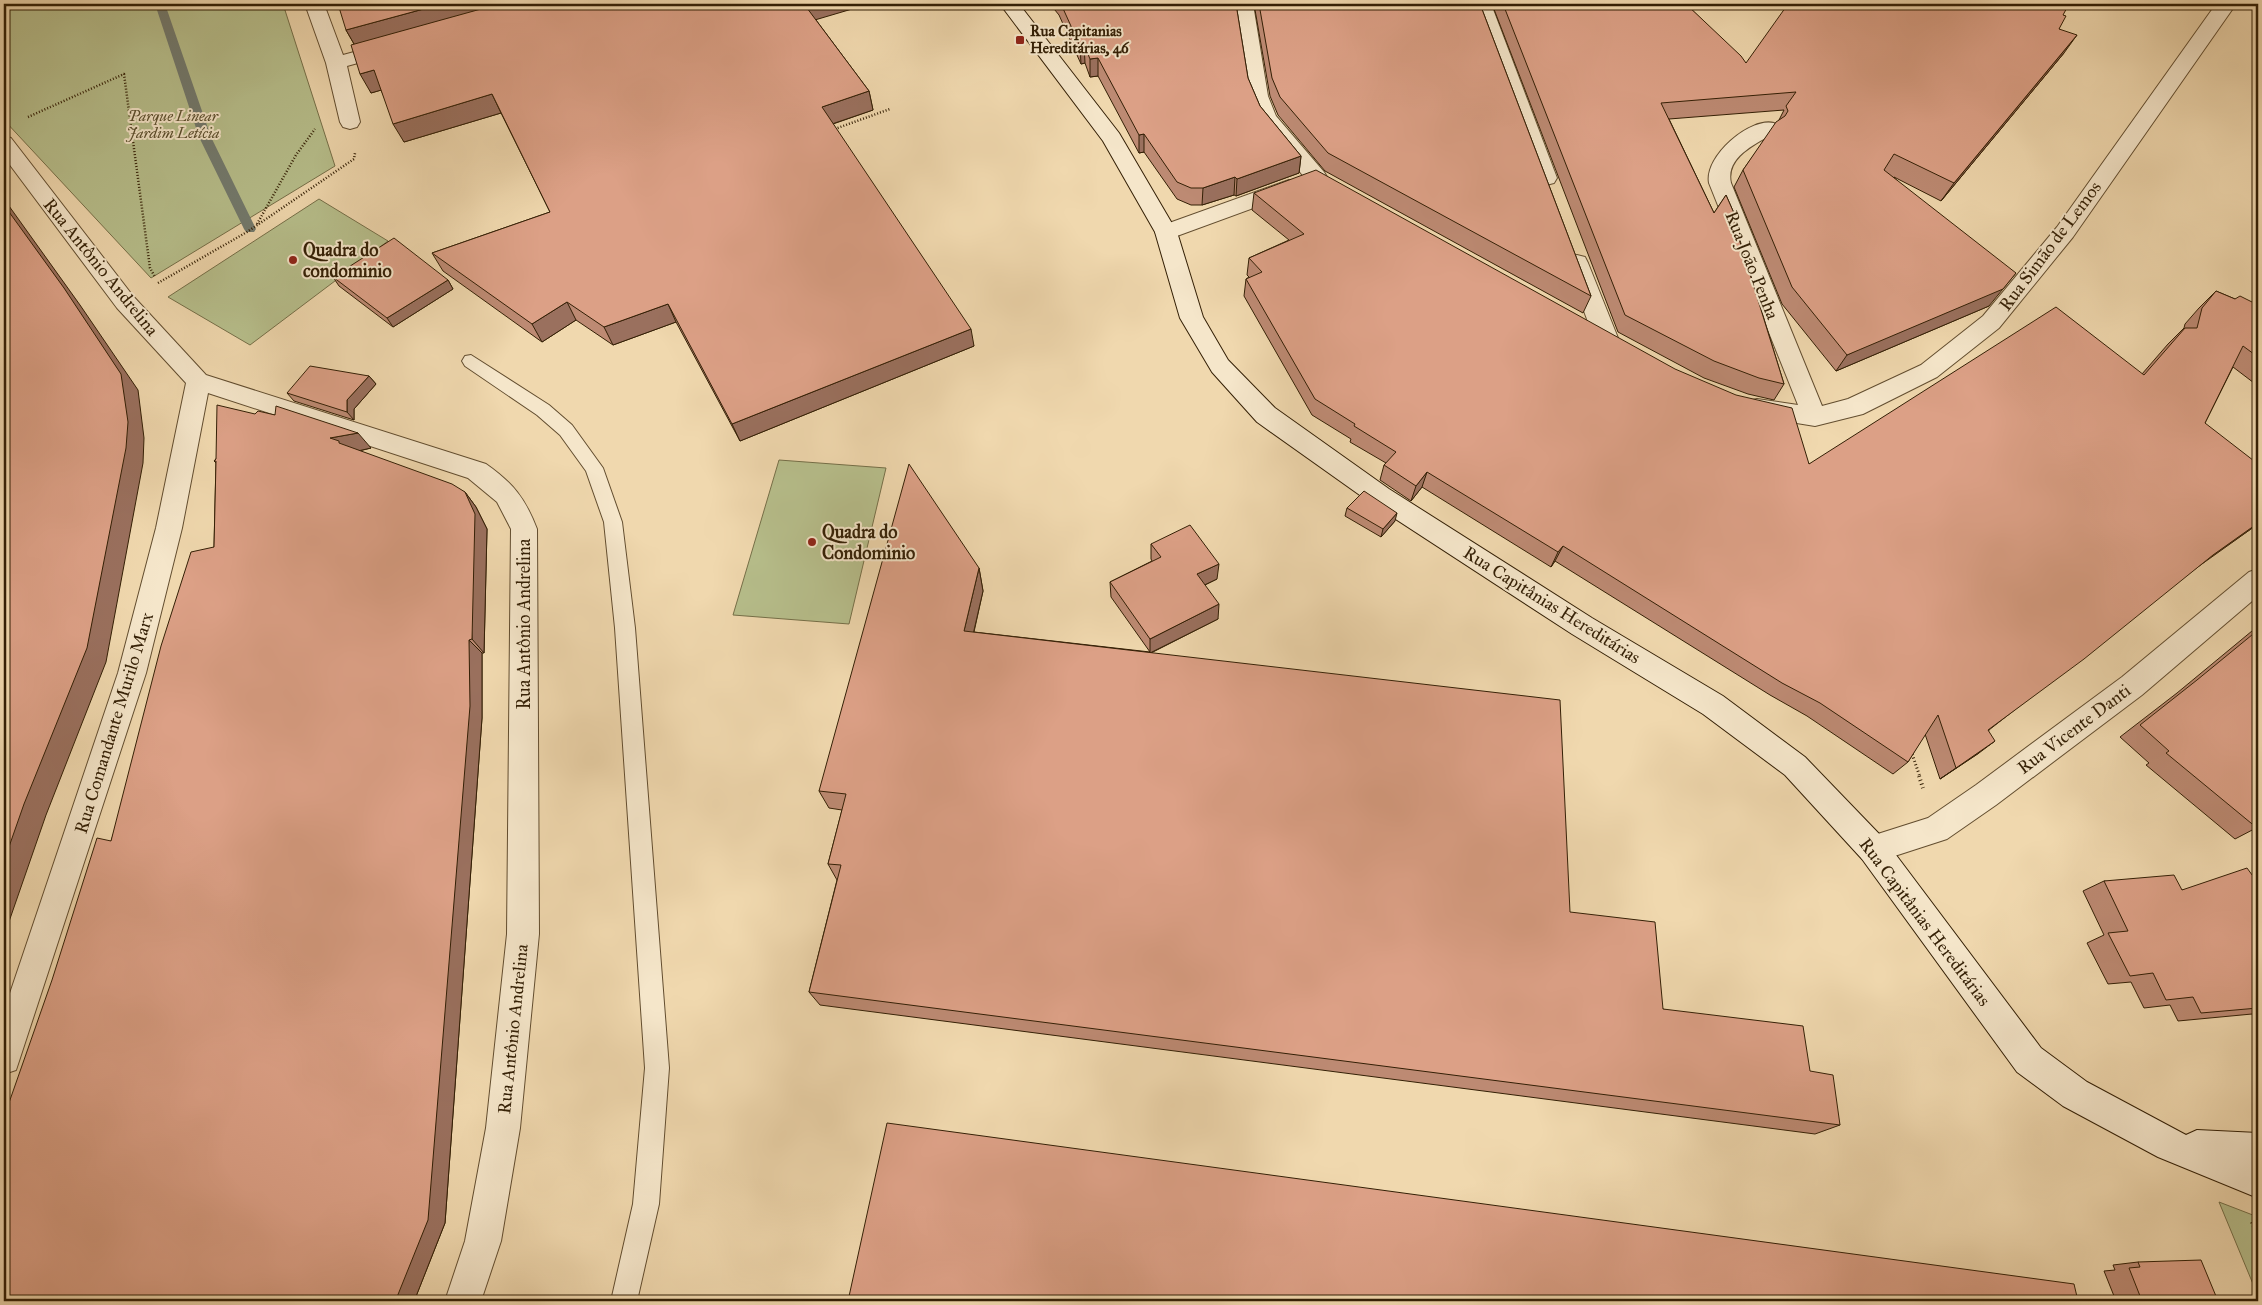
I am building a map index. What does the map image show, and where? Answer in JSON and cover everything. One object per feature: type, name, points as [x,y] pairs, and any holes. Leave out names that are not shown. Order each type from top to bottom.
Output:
[{"type":"street","points":[[315,4],[336,63],[349,115]]},
{"type":"street","name":"Rua Capitânias Hereditárias","points":[[1009,4],[1112,138],[1166,232],[1192,318],[1220,366],[1266,415],[1388,502],[1582,626],[1713,705],[1795,766],[1873,849],[2029,1060],[2075,1094],[2170,1145],[2258,1181]]},
{"type":"street","points":[[1166,232],[1324,182],[1289,147],[1264,111],[1258,96],[1243,4]]},
{"type":"street","points":[[1481,4],[1554,199]]},
{"type":"street","name":"Rua Simão de Lemos","points":[[1815,417],[1854,407],[1929,371],[1992,322],[2064,232],[2226,4]]},
{"type":"street","points":[[336,63],[412,42]]},
{"type":"street","name":"Rua João Penha","points":[[1766,128],[1735,148],[1722,164],[1719,177],[1726,200],[1815,417]]},
{"type":"street","name":"Rua Antônio Andrelina","points":[[4,143],[125,302],[198,381],[477,471],[502,488],[514,503],[524,528],[522,934],[503,1128],[483,1241],[463,1301]]},
{"type":"street","points":[[1571,245],[1614,343],[1581,325]]},
{"type":"street","name":"Rua Comandante Murilo Marx","points":[[4,1058],[132,673],[169,528],[198,381]]},
{"type":"street","points":[[1734,402],[1766,411],[1815,417]]},
{"type":"street","name":"Rua Vicente Danti","points":[[1873,849],[1936,829],[1986,795],[2132,686],[2258,580]]},
{"type":"street","name":"Rua Capitânias Hereditárias","points":[[2170,1145],[2258,1150]]},
{"type":"lane","points":[[471,361],[543,410],[566,430],[594,468],[613,522],[625,628],[657,1068],[646,1204],[624,1301]]},
{"type":"path","points":[[25,118],[124,74],[150,268],[158,283]]},
{"type":"path","points":[[824,133],[890,109]]},
{"type":"path","points":[[125,302],[257,224],[354,160],[349,115],[324,116],[296,155],[257,224]]},
{"type":"path","points":[[1909,744],[1936,829]]},
{"type":"green space","name":"Parque Linear Jardim Letícia","points":[[4,4],[283,4],[335,166],[151,278],[4,120]]},
{"type":"green space","name":"Quadra do condominio","points":[[319,199],[388,241],[250,345],[168,297]]},
{"type":"green space","name":"Quadra do Condominio","points":[[779,460],[886,468],[849,624],[733,615]]},
{"type":"green space","points":[[2219,1202],[2258,1217],[2258,1296]]},
{"type":"building","points":[[338,4],[442,4],[346,30]]},
{"type":"building","points":[[499,4],[804,4],[869,91],[822,107],[971,329],[732,424],[668,304],[604,327],[567,302],[532,324],[432,253],[550,212],[492,94],[393,124],[374,70],[360,74],[351,45]]},
{"type":"building","points":[[1061,4],[1236,4],[1248,78],[1260,106],[1301,156],[1237,179],[1235,177],[1203,188],[1191,188],[1177,182],[1144,134],[1139,135],[1098,58],[1090,59],[1084,45],[1080,46]]},
{"type":"building","points":[[1259,4],[1480,4],[1591,296],[1328,153],[1280,97],[1272,78]]},
{"type":"building","points":[[1503,4],[1686,4],[1746,63],[1788,4],[2069,4],[2063,15],[2066,16],[2059,29],[2077,35],[1954,183],[1894,154],[1884,170],[2016,273],[2003,289],[1847,355],[1792,287],[1743,170],[1776,122],[1785,116],[1788,111],[1786,106],[1796,92],[1661,103],[1714,213],[1726,195],[1737,220],[1731,213],[1784,384],[1759,378],[1714,361],[1625,315]]},
{"type":"building","points":[[1316,170],[1675,369],[1736,395],[1792,408],[1809,464],[2056,307],[2144,375],[2185,328],[2197,328],[2202,308],[2216,291],[2235,299],[2240,296],[2258,305],[2258,357],[2243,346],[2205,423],[2258,464],[2258,523],[2213,555],[2084,659],[1988,730],[1995,741],[1956,768],[1938,715],[1908,762],[1820,703],[1782,683],[1563,546],[1558,552],[1427,472],[1416,486],[1384,465],[1396,452],[1315,399],[1246,279],[1262,272],[1249,258],[1304,234],[1254,193]]},
{"type":"building","points":[[4,205],[64,288],[121,374],[128,422],[126,448],[87,648],[24,804],[4,861]]},
{"type":"building","points":[[394,238],[448,280],[387,318],[333,277]]},
{"type":"building","points":[[310,366],[369,376],[347,400],[347,412],[287,393]]},
{"type":"building","points":[[217,405],[255,414],[258,411],[275,415],[276,406],[358,433],[330,438],[339,441],[339,443],[452,484],[465,492],[475,514],[472,639],[469,640],[470,706],[428,1220],[397,1297],[353,1301],[4,1301],[4,1117],[52,980],[97,838],[111,841],[161,646],[191,552],[214,547],[216,461],[214,461],[216,459]]},
{"type":"building","points":[[909,464],[979,568],[964,631],[1560,700],[1570,912],[1655,922],[1663,1009],[1803,1026],[1810,1071],[1833,1075],[1840,1125],[809,992],[841,865],[828,864],[846,794],[819,791]]},
{"type":"building","points":[[1364,491],[1397,513],[1383,529],[1347,508]]},
{"type":"building","points":[[1190,525],[1219,564],[1197,574],[1219,604],[1150,639],[1110,582],[1161,557],[1151,544]]},
{"type":"building","points":[[2258,630],[2257,828],[2166,753],[2169,751],[2140,725]]},
{"type":"building","points":[[2247,868],[2258,883],[2258,1008],[2201,1013],[2193,997],[2166,1000],[2153,973],[2130,976],[2108,933],[2128,931],[2104,881],[2174,875],[2182,890]]},
{"type":"building","points":[[887,1123],[2074,1284],[2078,1301],[848,1301]]},
{"type":"building","points":[[2201,1260],[2218,1301],[2142,1301],[2129,1268],[2140,1267],[2138,1262]]},
{"type":"waterway","points":[[160,4],[205,137],[250,229]]},
{"type":"place","name":"Rua Capitanias Hereditárias, 46","points":[[1020,40]]},
{"type":"place","name":"Quadra do condominio","points":[[293,260]]},
{"type":"place","name":"Quadra do Condominio","points":[[812,542]]}]
